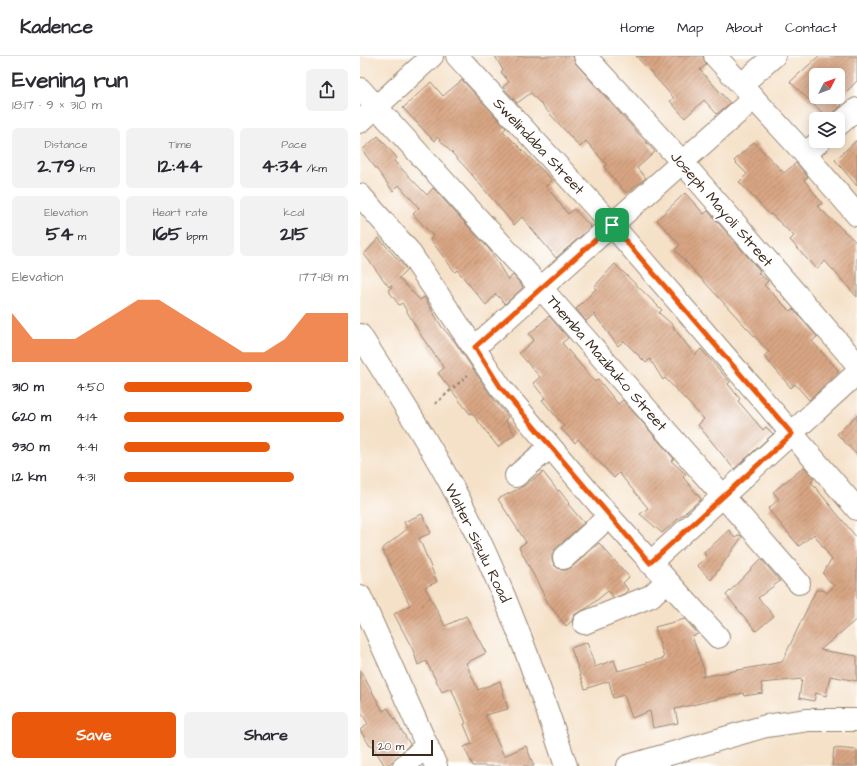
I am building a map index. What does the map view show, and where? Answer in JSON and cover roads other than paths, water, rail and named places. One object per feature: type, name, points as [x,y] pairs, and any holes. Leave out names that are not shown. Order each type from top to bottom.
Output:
[{"type":"street","points":[[360,122],[432,56]]},
{"type":"street","name":"Swelindaba Street","points":[[457,56],[612,225],[857,509]]},
{"type":"street","name":"Joseph Mayoli Street","points":[[585,56],[682,162],[857,364]]},
{"type":"street","points":[[715,56],[748,91],[809,144]]},
{"type":"street","points":[[480,354],[542,288],[682,162],[748,91],[774,56]]},
{"type":"street","name":"Themba Mazibuko Street","points":[[360,89],[542,288],[799,583]]},
{"type":"street","points":[[845,119],[857,108]]},
{"type":"street","points":[[813,148],[857,215]]},
{"type":"street","points":[[360,195],[408,250],[480,354],[501,388],[550,448],[609,516],[718,637]]},
{"type":"street","name":"Walter Sisulu Road","points":[[360,335],[408,409],[460,501],[505,596],[534,673],[566,766]]},
{"type":"street","points":[[650,563],[857,373]]},
{"type":"street","points":[[516,476],[550,448]]},
{"type":"street","points":[[564,558],[609,516]]},
{"type":"street","points":[[584,623],[651,596],[667,581]]},
{"type":"street","points":[[360,596],[436,766]]},
{"type":"street","points":[[628,766],[766,726],[808,720],[857,720]]},
{"type":"street","points":[[404,766],[427,746]]}]
